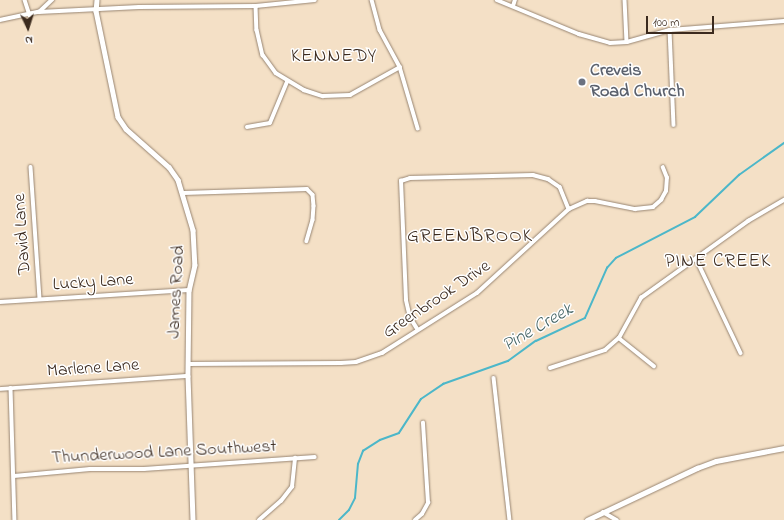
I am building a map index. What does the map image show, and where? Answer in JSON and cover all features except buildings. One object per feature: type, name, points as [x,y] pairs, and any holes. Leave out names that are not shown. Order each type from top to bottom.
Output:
[{"type":"street","points":[[25,0],[30,14]]},
{"type":"street","points":[[39,12],[52,0]]},
{"type":"street","name":"James Road","points":[[97,0],[96,11],[118,117],[126,129],[169,167],[184,193],[193,230],[196,258],[189,290],[188,364],[193,464],[193,520]]},
{"type":"street","points":[[0,20],[39,12],[96,11],[139,7],[256,6],[315,0]]},
{"type":"street","points":[[372,0],[380,30],[400,67],[418,128]]},
{"type":"street","points":[[497,0],[597,40],[610,43],[627,42],[670,30],[784,21]]},
{"type":"street","points":[[513,6],[515,0]]},
{"type":"street","points":[[625,0],[627,42]]},
{"type":"street","points":[[256,6],[257,30],[263,55],[276,73],[287,82],[323,96],[339,97],[350,95],[400,67]]},
{"type":"street","points":[[670,30],[674,125]]},
{"type":"street","points":[[247,127],[270,123],[287,82]]},
{"type":"street","name":"David Lane","points":[[32,166],[40,299]]},
{"type":"street","name":"Greenbrook Drive","points":[[188,364],[304,365],[356,362],[392,348],[417,329],[477,293],[569,209],[587,201],[595,201],[635,209],[653,207],[661,200],[666,191],[667,178],[663,168]]},
{"type":"street","points":[[417,329],[410,318],[406,300],[401,181],[410,178],[533,175],[548,179],[560,187],[569,209]]},
{"type":"street","points":[[184,193],[307,189],[313,195],[314,206],[313,220],[306,241]]},
{"type":"street","points":[[550,368],[605,350],[619,338],[640,298],[748,221],[784,200]]},
{"type":"street","points":[[696,258],[740,353]]},
{"type":"street","name":"Lucky Lane","points":[[0,302],[189,290]]},
{"type":"street","points":[[619,338],[654,366]]},
{"type":"street","name":"Marlene Lane","points":[[0,389],[188,376]]},
{"type":"street","points":[[494,378],[510,520]]},
{"type":"street","points":[[11,388],[15,520]]},
{"type":"street","points":[[415,520],[422,514],[428,503],[423,423]]},
{"type":"street","points":[[587,520],[595,518],[604,512],[697,468],[728,458],[784,448]]},
{"type":"street","name":"Thunderwood Lane Southwest","points":[[14,476],[315,457]]},
{"type":"street","points":[[259,520],[281,501],[292,487],[294,458]]},
{"type":"street","points":[[604,512],[617,520]]},
{"type":"waterway","name":"Pine Creek","points":[[339,520],[349,510],[355,498],[358,464],[363,451],[380,440],[399,433],[421,399],[443,384],[508,361],[536,341],[585,318],[607,268],[616,258],[695,217],[739,175],[784,143]]},
{"type":"place","name":"Creveis Road Church","points":[[582,82]]},
{"type":"district","name":"KENNEDY","points":[[334,57]]},
{"type":"district","name":"GREENBROOK","points":[[470,237]]},
{"type":"district","name":"PINE CREEK","points":[[718,262]]}]
